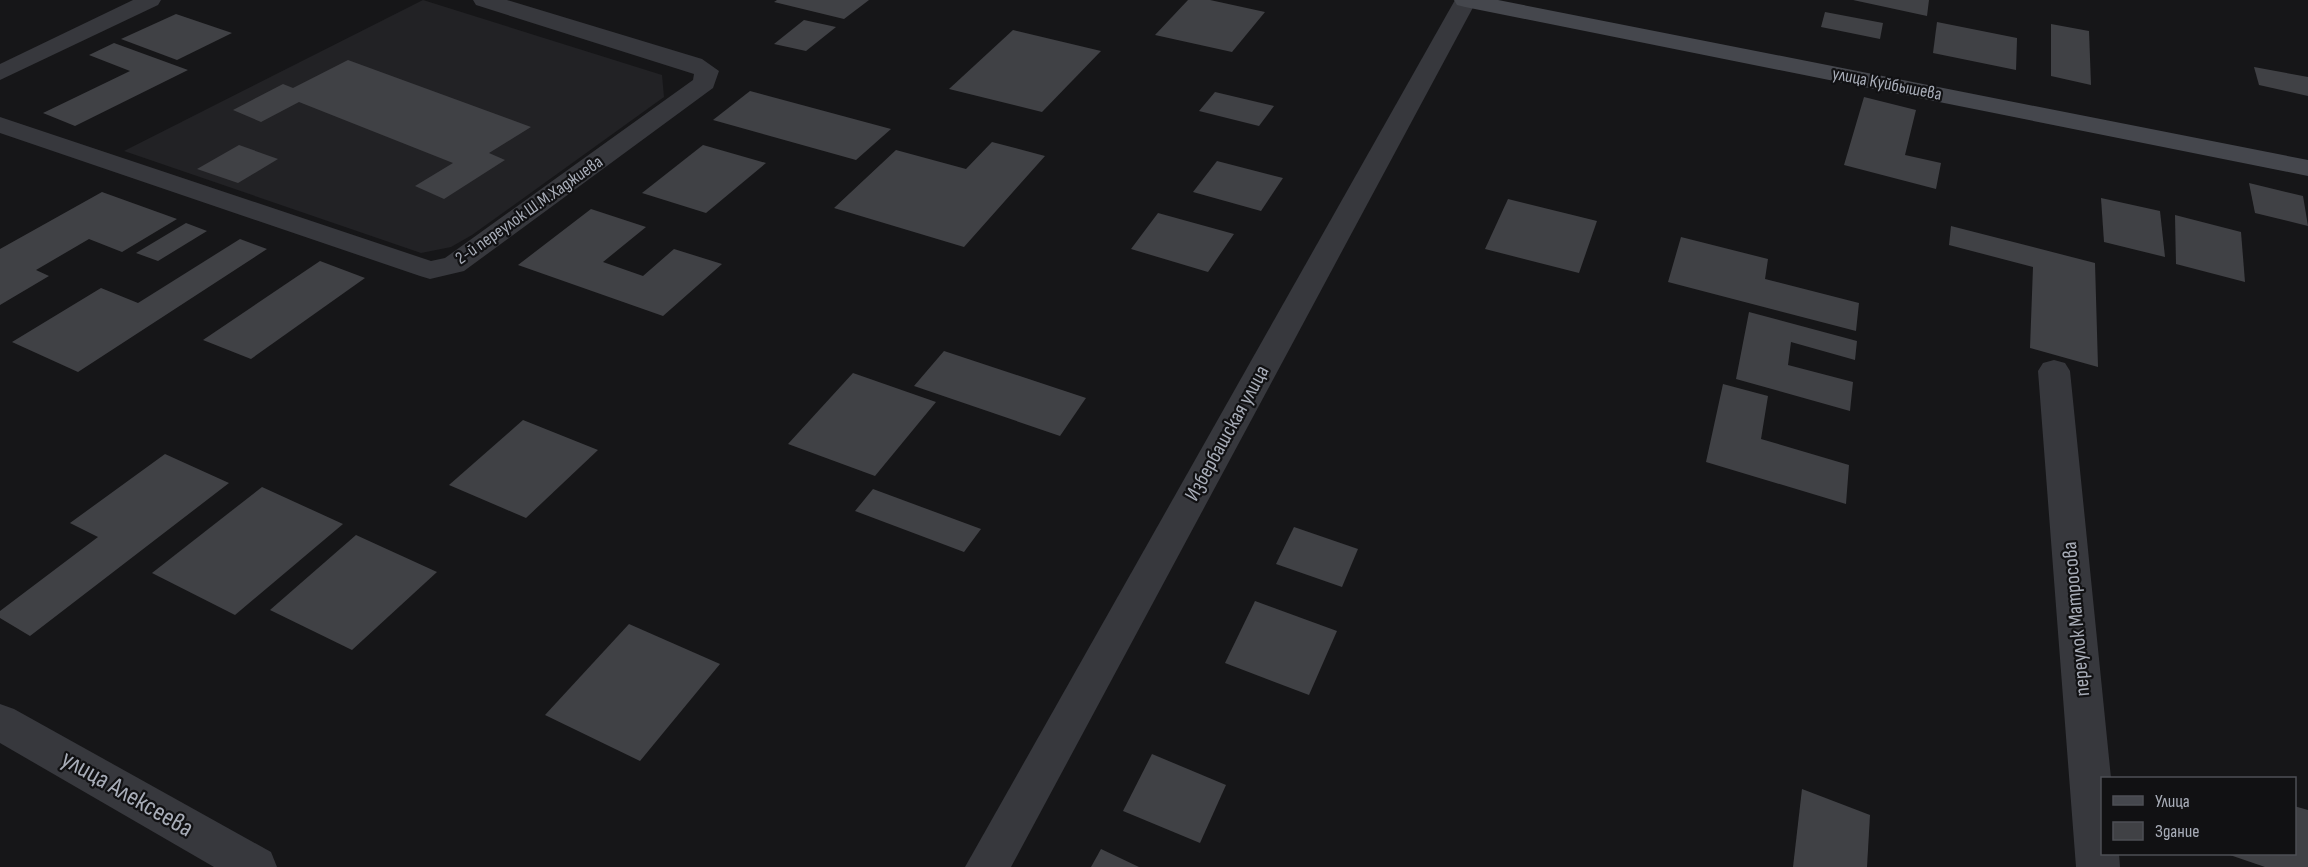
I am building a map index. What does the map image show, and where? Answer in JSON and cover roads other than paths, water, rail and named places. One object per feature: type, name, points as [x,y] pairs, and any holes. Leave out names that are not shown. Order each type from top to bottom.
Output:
[{"type":"street","points":[[0,74],[150,0]]},
{"type":"street","name":"2-й переулок Ш.М.Хаджиева","points":[[0,125],[430,270],[454,265],[704,83],[707,72],[694,64],[484,0]]},
{"type":"street","name":"улица Куйбышева","points":[[1466,0],[2308,168]]},
{"type":"street","name":"Избербашская улица","points":[[987,867],[1466,0]]},
{"type":"street","name":"переулок Матросова","points":[[2054,371],[2098,867]]},
{"type":"street","name":"улица Алексеева","points":[[0,722],[255,867]]}]
